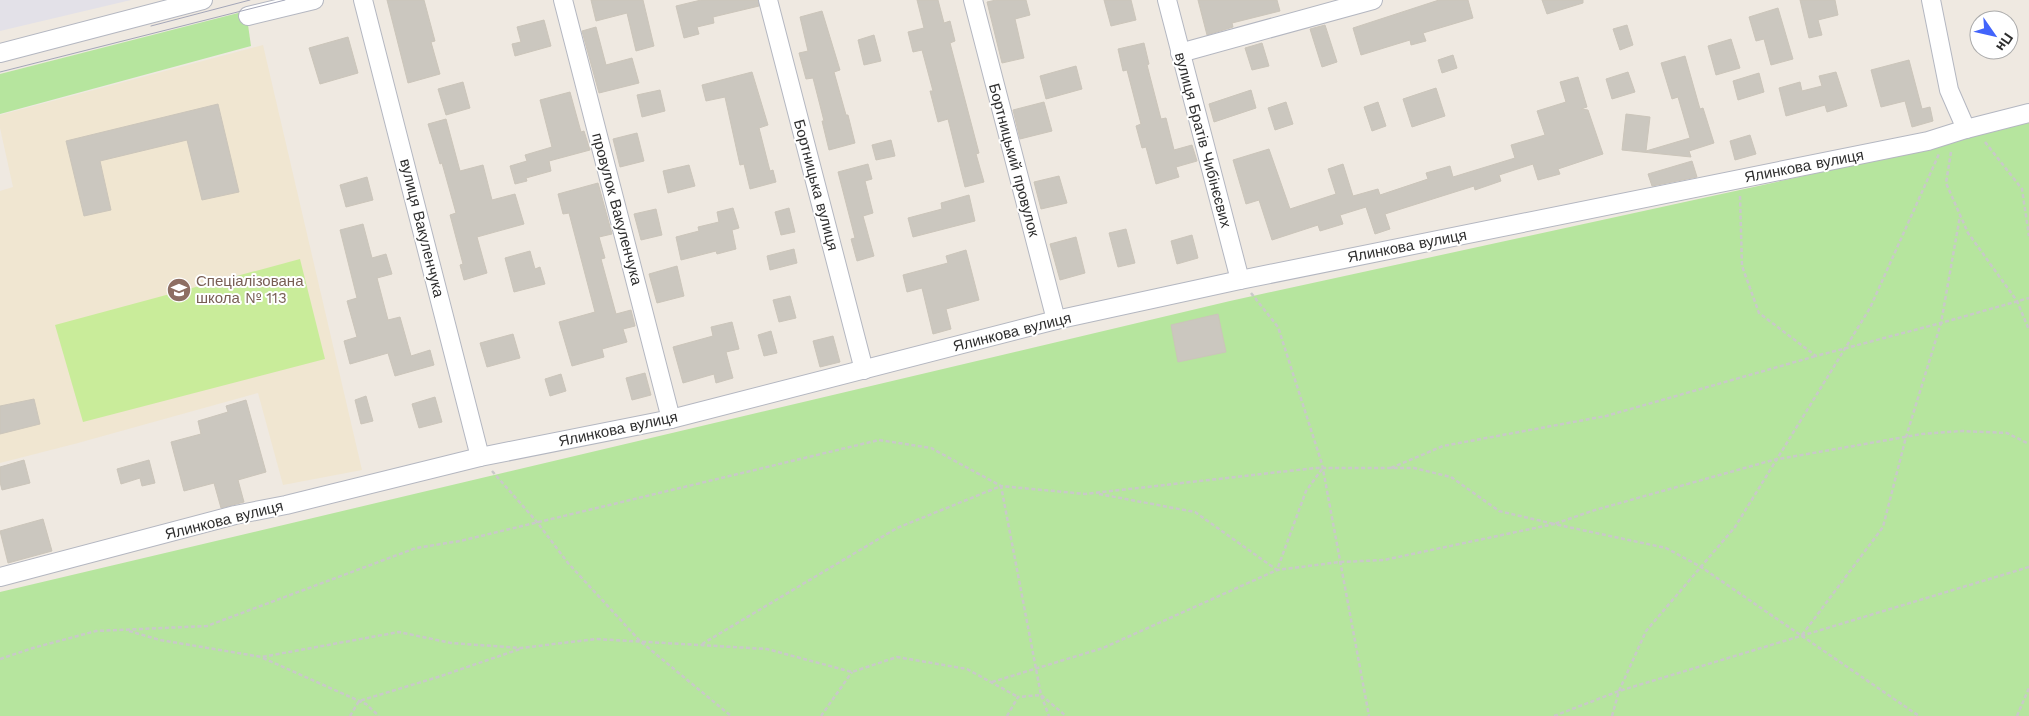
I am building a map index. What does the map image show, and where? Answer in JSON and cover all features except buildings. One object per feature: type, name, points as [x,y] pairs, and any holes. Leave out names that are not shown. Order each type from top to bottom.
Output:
[{"type":"street","points":[[0,53],[203,0]]},
{"type":"street","points":[[248,16],[314,0]]},
{"type":"street","name":"вулиця Вакуленчука","points":[[363,0],[480,457]]},
{"type":"street","name":"провулок Вакуленчука","points":[[563,0],[671,419]]},
{"type":"street","name":"Бортницька вулиця","points":[[768,0],[864,370]]},
{"type":"street","name":"Бортницький провулок","points":[[972,0],[1056,320]]},
{"type":"street","name":"вулиця Братів Чибінєєвих","points":[[1167,0],[1240,280]]},
{"type":"street","points":[[1180,53],[1335,5],[1373,0]]},
{"type":"street","points":[[1931,0],[1949,90],[1960,131]]},
{"type":"street","name":"Ялинкова вулиця","points":[[0,577],[234,515],[286,505],[480,457],[671,419],[1056,320],[1240,280],[1928,141],[2029,113]]},
{"type":"path","points":[[1960,131],[1994,152],[2022,189],[2029,236]]},
{"type":"path","points":[[1960,131],[1946,183],[1968,233],[2017,301],[2029,330]]},
{"type":"path","points":[[1612,716],[1619,691],[1646,631],[1735,527],[1870,308],[1890,260],[1960,131]]},
{"type":"path","points":[[1741,179],[1742,266],[1760,313],[1816,356]]},
{"type":"path","points":[[2022,189],[2029,191]]},
{"type":"path","points":[[1801,636],[1883,527],[1906,437],[1941,324],[1960,216]]},
{"type":"path","points":[[1240,280],[1278,327],[1323,468],[1369,716]]},
{"type":"path","points":[[1390,468],[1443,446],[1606,416],[2029,298]]},
{"type":"path","points":[[992,682],[1103,648],[1277,570],[1340,562],[1384,560],[1554,524],[1594,510],[1776,459],[1906,437],[1962,431],[2007,433],[2029,444]]},
{"type":"path","points":[[0,659],[33,648],[96,632],[207,626],[416,548],[460,541],[879,440],[930,448],[1001,486],[1085,494],[1323,468],[1414,468],[1451,477],[1499,511],[1666,548],[1701,567],[1919,716]]},
{"type":"path","points":[[480,457],[537,522],[568,563],[640,641],[731,716]]},
{"type":"path","points":[[1277,570],[1306,491],[1323,468]]},
{"type":"path","points":[[701,645],[897,528],[1001,486]]},
{"type":"path","points":[[1001,486],[1041,695],[1049,716]]},
{"type":"path","points":[[1095,493],[1195,512],[1277,570]]},
{"type":"path","points":[[1554,716],[1619,691],[2029,567]]},
{"type":"path","points":[[126,630],[160,640],[262,657],[366,704],[379,716]]},
{"type":"path","points":[[262,657],[399,632],[451,643],[521,648],[596,639],[767,649],[852,672],[897,657],[968,669],[1018,697],[1041,695],[1066,716]]},
{"type":"path","points":[[350,716],[359,701],[438,678],[521,648]]},
{"type":"path","points":[[821,716],[852,672]]},
{"type":"path","points":[[2017,716],[2029,688]]},
{"type":"path","points":[[1007,716],[1018,697]]},
{"type":"shaded area","points":[[0,0],[131,0],[0,31]]},
{"type":"shaded area","name":"Спеціалізована школа № 113","points":[[263,45],[362,470],[283,485],[258,393],[0,463],[0,191],[13,187],[0,128],[0,115]]},
{"type":"green space","points":[[246,11],[251,46],[0,114],[0,74]]},
{"type":"green space","points":[[2029,120],[2029,716],[0,716],[0,592],[1230,301],[1932,148],[2001,125]]},
{"type":"green space","points":[[300,259],[325,359],[83,422],[55,325]]},
{"type":"tram line","points":[[151,26],[250,0]]},
{"type":"tram line","points":[[0,72],[285,0]]},
{"type":"place","name":"Спеціалізована школа № 113","points":[[179,290]]}]
